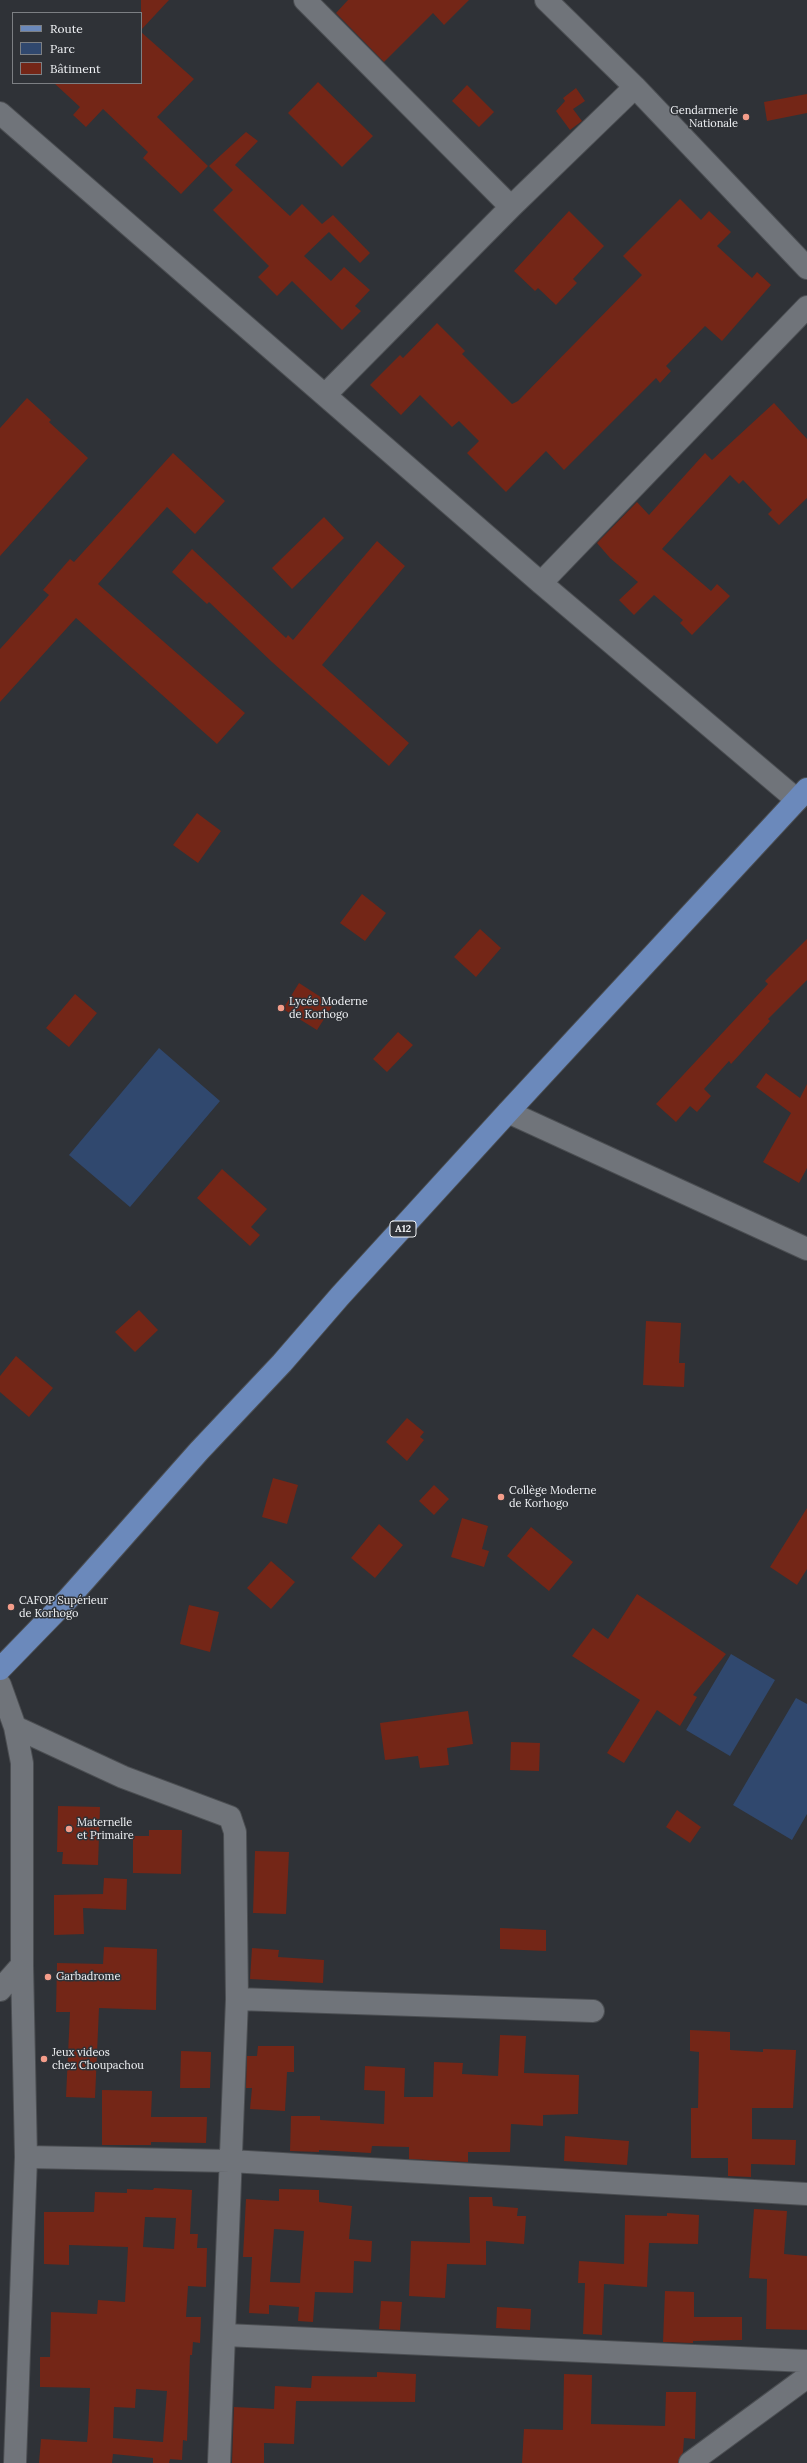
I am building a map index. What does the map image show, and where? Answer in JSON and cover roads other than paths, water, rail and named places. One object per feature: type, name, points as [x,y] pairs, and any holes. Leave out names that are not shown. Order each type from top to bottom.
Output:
[{"type":"main road","name":"A12","points":[[0,1670],[67,1600],[198,1451],[282,1363],[340,1296],[508,1112],[802,795]]},
{"type":"street","points":[[305,0],[511,207]]},
{"type":"street","points":[[546,0],[635,87],[807,268]]},
{"type":"street","points":[[325,395],[511,207],[635,87]]},
{"type":"street","points":[[0,113],[541,583],[802,795]]},
{"type":"street","points":[[541,583],[807,307]]},
{"type":"street","points":[[508,1112],[807,1249]]},
{"type":"street","points":[[0,1685],[15,1727],[22,1763],[22,1965],[26,2157],[10,2450]]},
{"type":"street","points":[[15,1727],[122,1777],[230,1817],[235,1832],[238,1999],[230,2161],[225,2336],[219,2463]]},
{"type":"street","points":[[0,1990],[22,1965]]},
{"type":"street","points":[[238,1999],[593,2011]]},
{"type":"street","points":[[26,2157],[230,2161],[807,2194]]},
{"type":"street","points":[[225,2336],[807,2361]]},
{"type":"street","points":[[690,2463],[807,2377]]},
{"type":"place","name":"Gendarmerie Nationale","points":[[746,117]]},
{"type":"place","name":"Lycée Moderne de Korhogo","points":[[281,1008]]},
{"type":"place","name":"Collège Moderne de Korhogo","points":[[501,1497]]},
{"type":"place","name":"CAFOP Supérieur de Korhogo","points":[[11,1607]]},
{"type":"place","name":"Maternelle et Primaire","points":[[69,1829]]},
{"type":"place","name":"Garbadrome","points":[[48,1977]]},
{"type":"place","name":"Jeux videos chez Choupachou","points":[[44,2059]]}]
